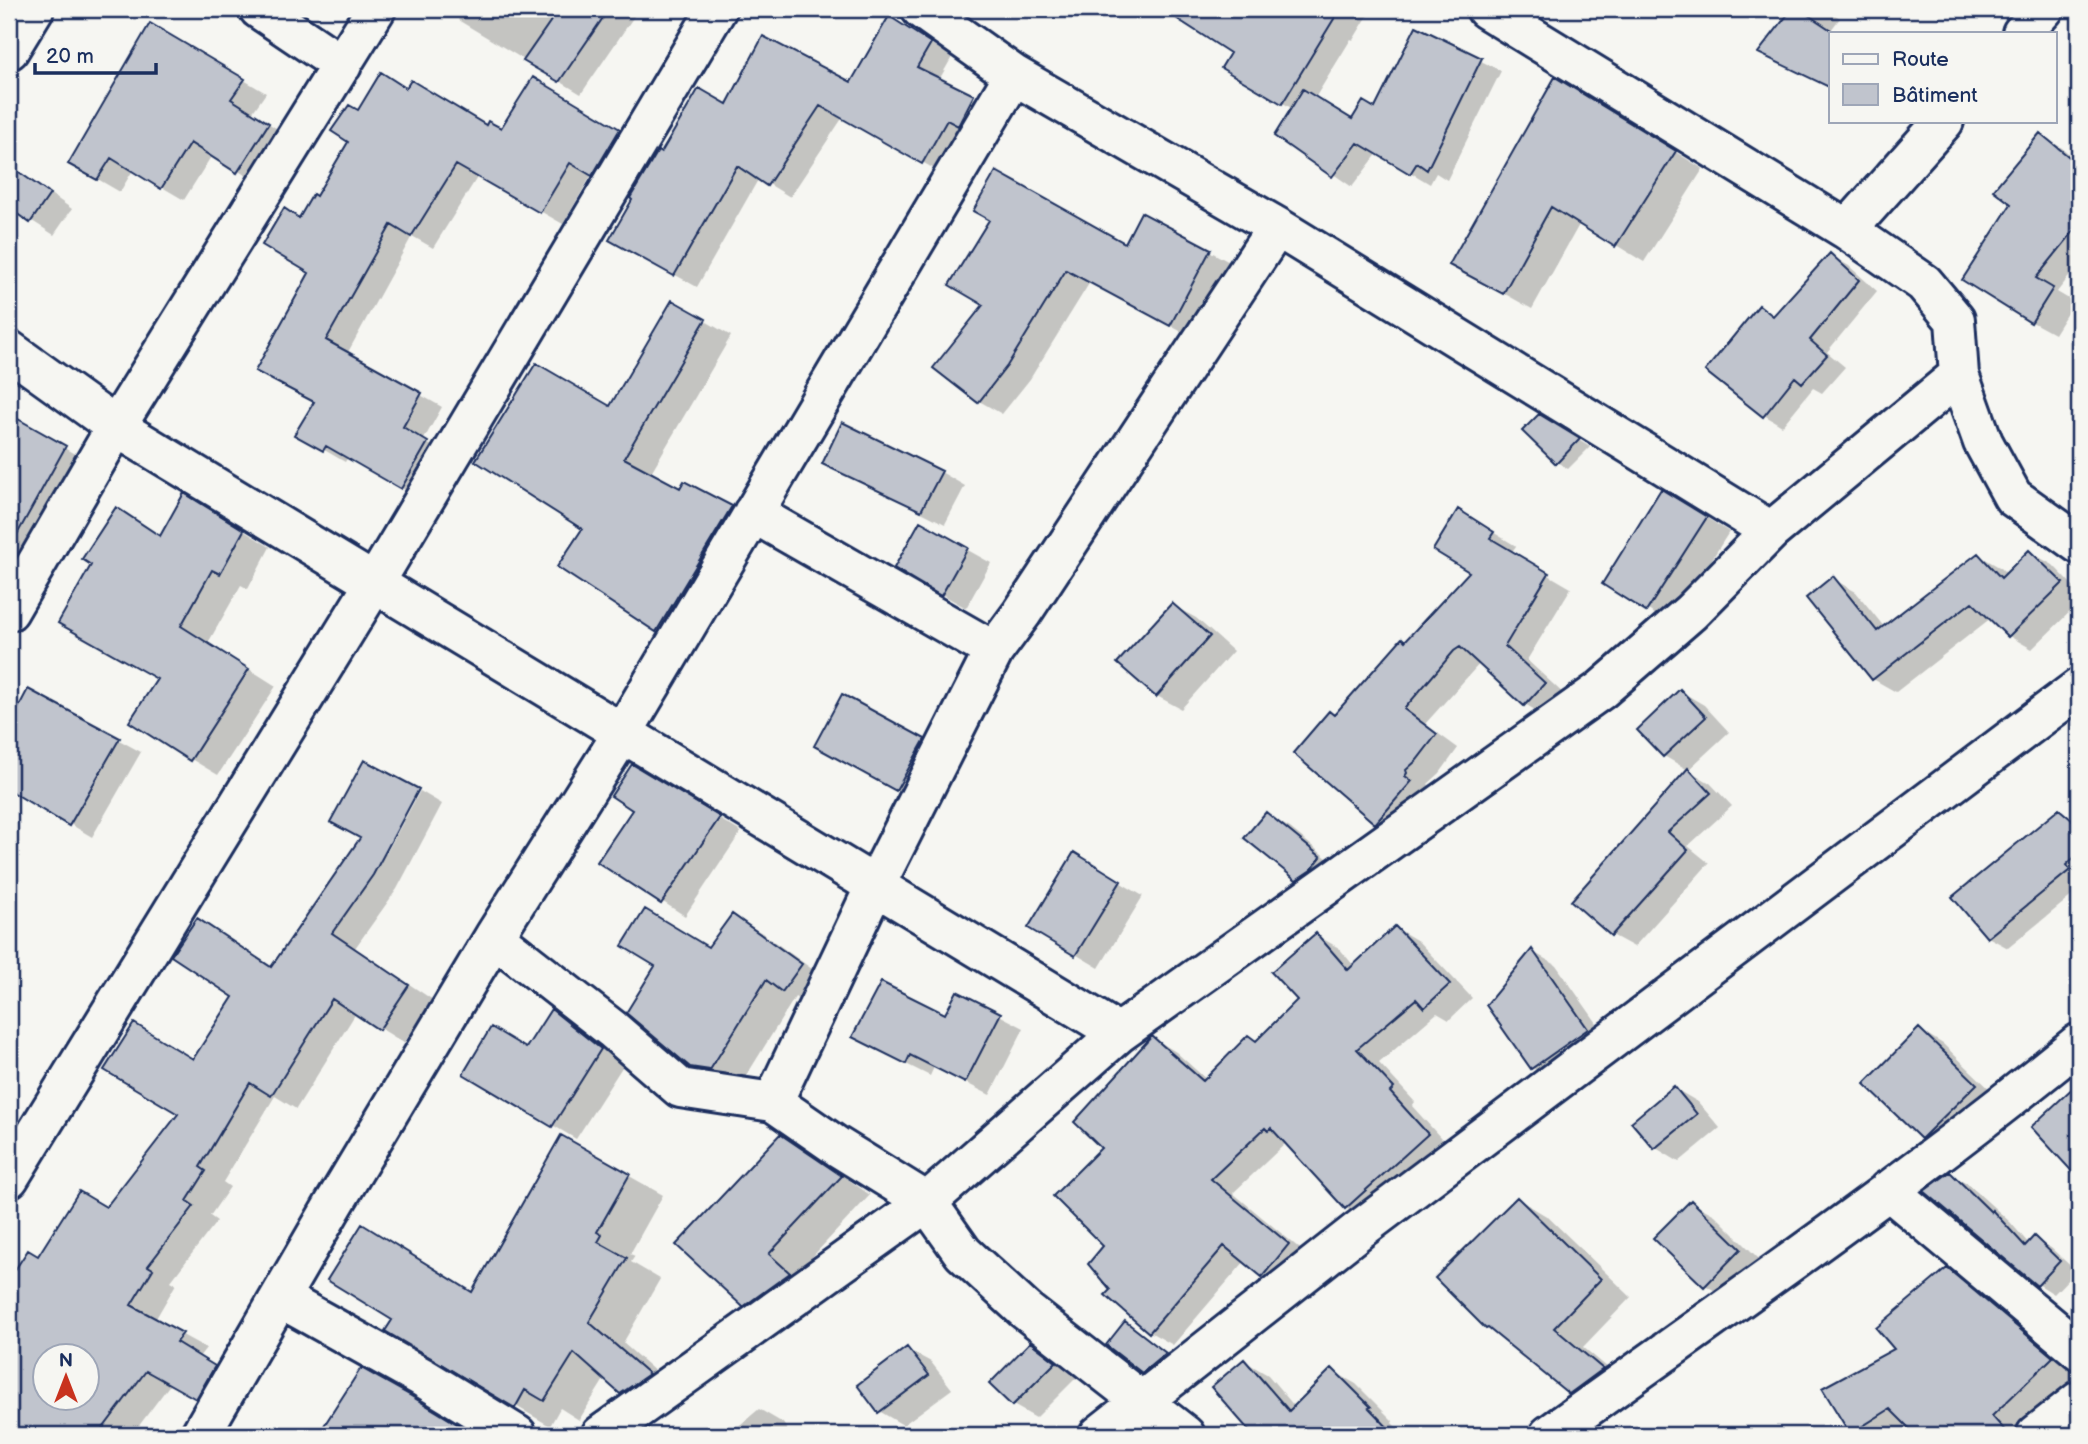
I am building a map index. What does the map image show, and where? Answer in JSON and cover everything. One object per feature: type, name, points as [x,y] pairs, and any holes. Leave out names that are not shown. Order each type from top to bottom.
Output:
[{"type":"street","points":[[9,50],[34,9]]},
{"type":"street","points":[[259,9],[341,65]]},
{"type":"street","points":[[9,611],[116,427],[376,9]]},
{"type":"street","points":[[9,1178],[374,584],[717,9]]},
{"type":"street","points":[[921,9],[1014,75],[1277,227],[1771,531]]},
{"type":"street","points":[[1486,9],[1847,230],[1924,283],[1955,320],[1959,375],[1983,442],[2013,497],[2079,544]]},
{"type":"street","points":[[200,1435],[494,937],[622,734],[1014,75]]},
{"type":"street","points":[[1847,230],[1943,122]]},
{"type":"street","points":[[773,1102],[875,886],[994,652],[1277,227]]},
{"type":"street","points":[[9,350],[116,427],[1119,1033]]},
{"type":"street","points":[[601,1435],[927,1202],[1119,1033],[1601,690],[1691,612],[1771,531],[1959,375]]},
{"type":"street","points":[[753,513],[994,652]]},
{"type":"street","points":[[1100,1435],[1142,1399],[1359,1230],[2079,688]]},
{"type":"street","points":[[494,937],[612,1029],[680,1088],[773,1102],[838,1147],[927,1202],[963,1253],[1025,1310],[1185,1435]]},
{"type":"street","points":[[1549,1435],[1888,1190],[2015,1095],[2079,1043]]},
{"type":"street","points":[[1888,1190],[2079,1350]]},
{"type":"street","points":[[280,1298],[422,1377],[517,1435]]},
{"type":"street","points":[[2036,1435],[2079,1401]]},
{"type":"building","points":[[559,9],[609,9],[559,82],[523,61]]},
{"type":"building","points":[[1162,9],[1340,9],[1282,104],[1221,68],[1230,53]]},
{"type":"building","points":[[1792,9],[1799,9],[1831,30],[1829,87],[1758,53]]},
{"type":"building","points":[[889,16],[931,43],[917,67],[974,95],[958,126],[947,120],[922,164],[820,106],[767,186],[737,166],[674,276],[609,240],[632,200],[630,198],[658,151],[661,153],[699,88],[727,104],[763,36],[851,82]]},
{"type":"building","points":[[150,23],[245,79],[231,99],[269,123],[237,173],[190,143],[161,189],[111,158],[97,180],[68,164]]},
{"type":"building","points":[[1416,26],[1482,58],[1427,170],[1417,163],[1410,174],[1358,143],[1332,177],[1274,136],[1303,89],[1352,119],[1363,101],[1375,108]]},
{"type":"building","points":[[381,72],[406,88],[411,80],[486,125],[488,121],[501,128],[533,77],[620,129],[592,176],[570,163],[540,213],[456,165],[411,237],[391,225],[326,340],[422,393],[403,427],[428,442],[401,489],[326,446],[323,451],[294,435],[314,402],[255,371],[309,273],[262,245],[284,208],[299,218],[313,194],[316,196],[348,142],[331,131],[349,105],[358,110]]},
{"type":"building","points":[[1555,77],[1676,151],[1615,247],[1551,207],[1503,294],[1449,265]]},
{"type":"building","points":[[2040,133],[2079,165],[2079,225],[2036,278],[2053,288],[2031,323],[1962,280],[2011,204],[1993,190]]},
{"type":"building","points":[[9,165],[50,194],[30,223],[9,208]]},
{"type":"building","points":[[996,171],[1125,243],[1141,212],[1211,249],[1170,326],[1066,270],[1007,366],[978,403],[933,368],[983,305],[949,285],[989,220],[973,211]]},
{"type":"building","points":[[1830,253],[1859,280],[1810,340],[1827,355],[1802,383],[1795,377],[1763,417],[1705,371],[1759,305],[1773,316]]},
{"type":"building","points":[[672,300],[706,319],[624,458],[680,488],[684,481],[732,506],[656,632],[557,567],[582,529],[475,461],[536,363],[610,406]]},
{"type":"building","points":[[9,414],[66,446],[9,549]]},
{"type":"building","points":[[1539,414],[1580,439],[1556,464],[1522,431]]},
{"type":"building","points":[[842,422],[942,471],[921,511],[822,464]]},
{"type":"building","points":[[1661,489],[1707,517],[1646,612],[1602,584]]},
{"type":"building","points":[[184,493],[244,530],[220,574],[212,570],[181,626],[249,669],[190,761],[129,722],[157,679],[58,623],[91,565],[82,559],[116,507],[160,536]]},
{"type":"building","points":[[1458,509],[1494,532],[1490,538],[1549,573],[1505,646],[1545,683],[1524,706],[1460,647],[1454,651],[1404,709],[1437,734],[1406,770],[1405,776],[1412,781],[1375,824],[1293,753],[1329,711],[1334,715],[1402,638],[1405,641],[1469,572],[1433,550]]},
{"type":"building","points":[[920,521],[968,548],[941,596],[894,568]]},
{"type":"building","points":[[2029,550],[2063,583],[2008,637],[1972,602],[1872,680],[1806,598],[1833,576],[1877,631],[1978,553],[2001,578]]},
{"type":"building","points":[[1172,603],[1210,636],[1156,697],[1117,663]]},
{"type":"building","points":[[28,689],[120,738],[69,826],[9,790],[9,725]]},
{"type":"building","points":[[1680,689],[1706,717],[1663,757],[1637,730]]},
{"type":"building","points":[[842,694],[925,739],[896,791],[814,746]]},
{"type":"building","points":[[364,760],[419,789],[373,875],[332,933],[409,985],[379,1030],[332,999],[271,1096],[250,1083],[200,1167],[206,1171],[187,1201],[194,1206],[148,1266],[153,1269],[131,1305],[183,1333],[176,1342],[215,1366],[196,1399],[146,1371],[98,1435],[9,1435],[9,1279],[28,1250],[38,1256],[79,1191],[106,1207],[178,1114],[104,1070],[134,1023],[193,1059],[233,997],[171,956],[197,918],[271,967],[360,838],[330,822]]},
{"type":"building","points":[[632,764],[720,817],[661,904],[597,862],[632,810],[611,796]]},
{"type":"building","points":[[1688,768],[1711,793],[1668,832],[1688,850],[1611,936],[1571,901]]},
{"type":"building","points":[[2059,809],[2079,826],[2079,853],[2066,865],[2070,870],[1987,938],[1952,897]]},
{"type":"building","points":[[1266,812],[1321,857],[1311,870],[1296,880],[1244,838]]},
{"type":"building","points":[[1074,852],[1121,881],[1075,956],[1028,928]]},
{"type":"building","points":[[645,909],[708,947],[732,914],[802,964],[782,992],[766,980],[710,1070],[690,1067],[626,1013],[655,966],[622,946]]},
{"type":"building","points":[[1395,926],[1450,984],[1424,1008],[1416,999],[1357,1049],[1394,1088],[1390,1092],[1428,1134],[1345,1209],[1271,1128],[1268,1131],[1265,1128],[1211,1179],[1289,1244],[1262,1277],[1224,1246],[1149,1333],[1105,1295],[1110,1290],[1088,1264],[1103,1246],[1053,1196],[1101,1148],[1074,1122],[1152,1036],[1203,1081],[1248,1035],[1256,1041],[1297,1000],[1271,972],[1316,933],[1348,970]]},
{"type":"building","points":[[1532,949],[1588,1029],[1531,1069],[1486,1005]]},
{"type":"building","points":[[881,982],[945,1014],[957,991],[1001,1013],[965,1083],[910,1055],[906,1064],[852,1037]]},
{"type":"building","points":[[551,1009],[601,1049],[552,1127],[463,1074],[491,1027],[526,1048]]},
{"type":"building","points":[[1919,1028],[1977,1084],[1921,1139],[1864,1084]]},
{"type":"building","points":[[2079,1082],[2079,1179],[2031,1127]]},
{"type":"building","points":[[1674,1086],[1697,1114],[1654,1149],[1631,1122]]},
{"type":"building","points":[[780,1134],[842,1176],[769,1254],[790,1273],[743,1307],[676,1245]]},
{"type":"building","points":[[561,1135],[630,1174],[597,1232],[602,1235],[598,1242],[627,1258],[589,1322],[649,1374],[620,1394],[574,1353],[544,1401],[525,1390],[515,1408],[385,1331],[392,1320],[327,1280],[362,1224],[472,1292]]},
{"type":"building","points":[[1950,1172],[1991,1212],[1992,1210],[2025,1246],[2034,1236],[2060,1261],[2037,1286],[1924,1191]]},
{"type":"building","points":[[1517,1197],[1601,1279],[1554,1328],[1603,1369],[1569,1394],[1486,1329],[1435,1278]]},
{"type":"building","points":[[1691,1200],[1741,1249],[1704,1287],[1653,1238]]},
{"type":"building","points":[[1947,1268],[2053,1357],[1992,1416],[2009,1435],[1916,1435],[1890,1409],[1850,1434],[1822,1388],[1894,1349],[1876,1328]]},
{"type":"building","points":[[1125,1321],[1166,1353],[1142,1373],[1106,1345]]},
{"type":"building","points":[[1030,1342],[1056,1362],[1012,1406],[989,1384]]},
{"type":"building","points":[[907,1347],[929,1375],[878,1413],[857,1385]]},
{"type":"building","points":[[1244,1359],[1289,1411],[1332,1368],[1395,1435],[1253,1435],[1211,1387]]},
{"type":"building","points":[[361,1368],[411,1396],[475,1435],[318,1435]]}]
